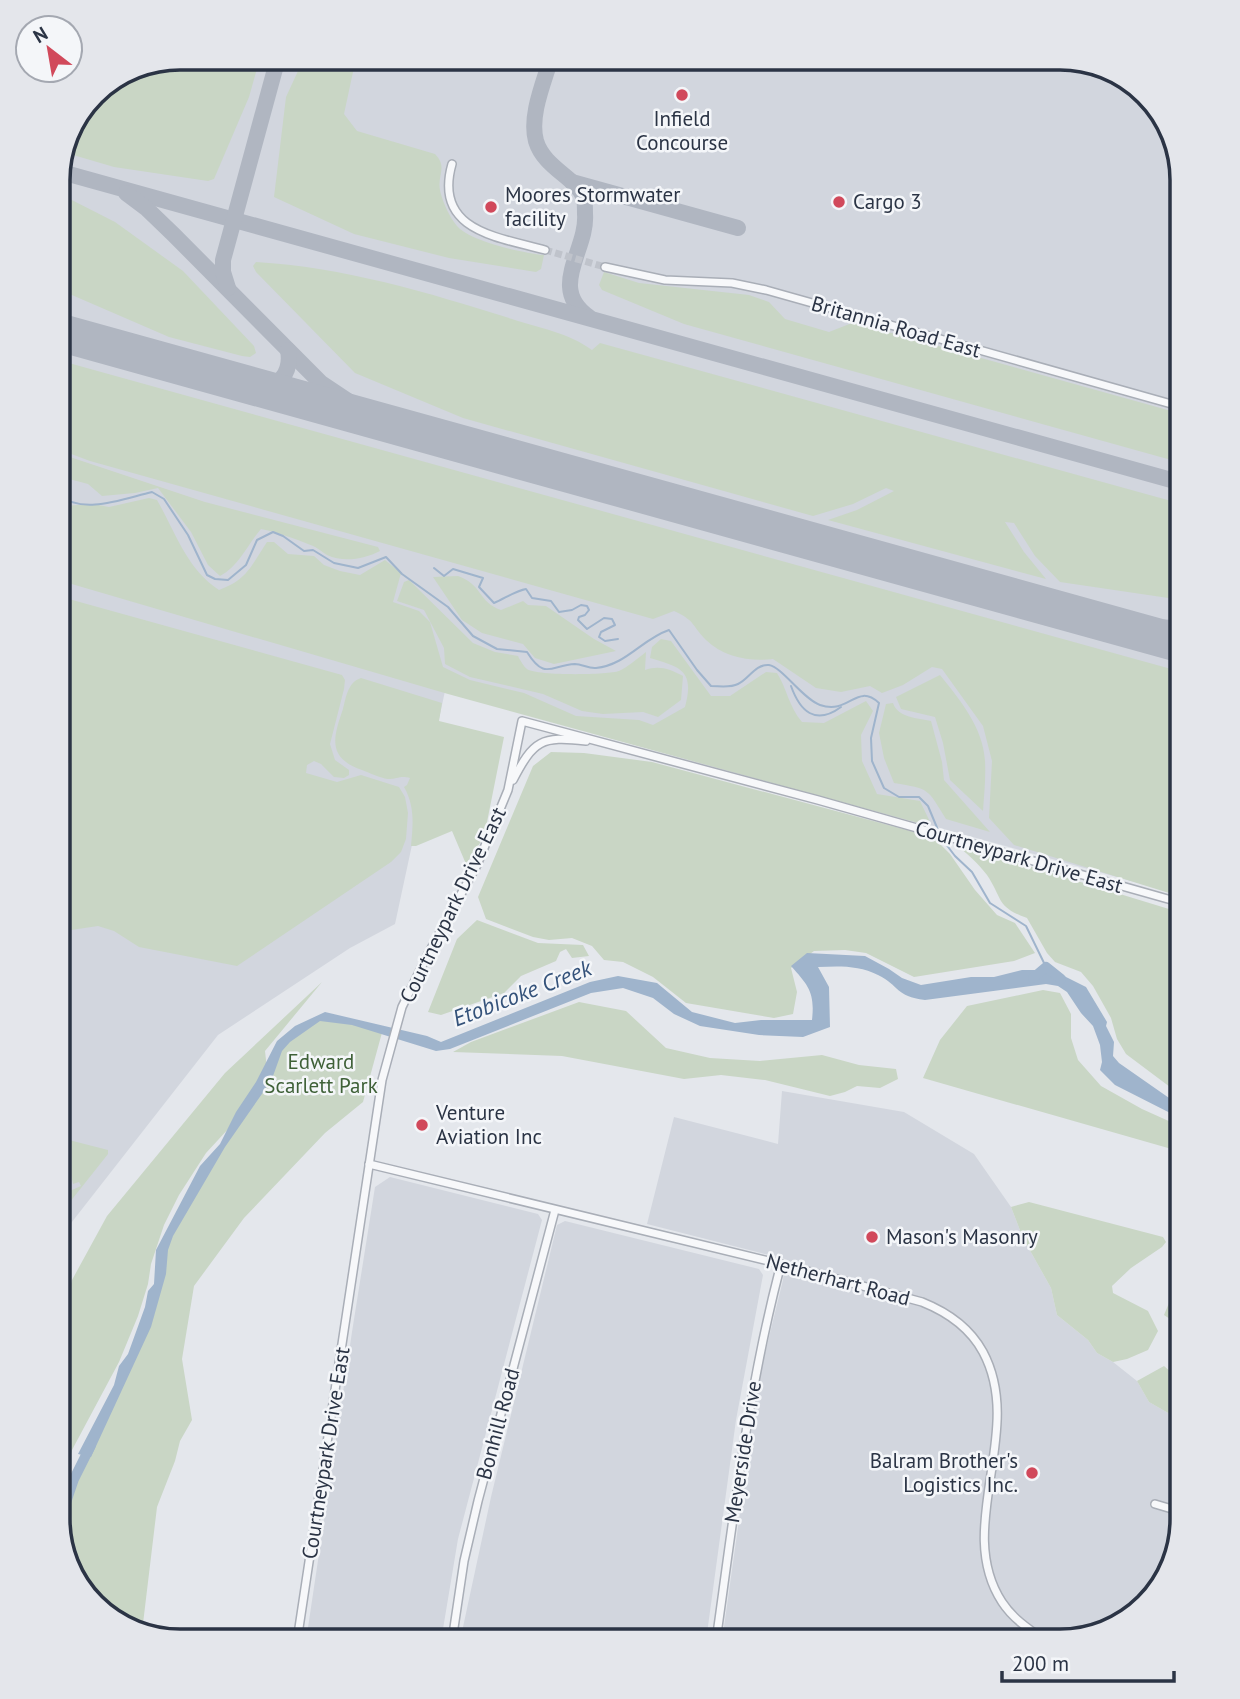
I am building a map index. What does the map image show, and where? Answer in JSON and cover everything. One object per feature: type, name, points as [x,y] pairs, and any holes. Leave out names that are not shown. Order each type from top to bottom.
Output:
[{"type":"street","points":[[452,164],[448,189],[459,216],[468,225],[479,231],[545,250]]},
{"type":"street","name":"Britannia Road East","points":[[606,267],[665,280],[732,283],[766,290],[1170,404]]},
{"type":"street","name":"Courtneypark Drive East","points":[[299,1629],[382,1080],[391,1040],[409,992],[472,874],[508,790],[522,721],[1170,899]]},
{"type":"street","points":[[508,790],[527,754],[546,741],[567,739],[603,743]]},
{"type":"street","name":"Netherhart Road","points":[[369,1164],[781,1264],[937,1308],[963,1327],[977,1342],[992,1371],[998,1406],[984,1539],[986,1561],[1002,1601],[1015,1618],[1030,1629]]},
{"type":"street","name":"Bonhill Road","points":[[454,1629],[464,1561],[491,1448],[555,1210]]},
{"type":"street","name":"Meyerside Drive","points":[[718,1629],[752,1391],[764,1327],[781,1264]]},
{"type":"street","points":[[1155,1504],[1170,1508]]},
{"type":"shaded area","points":[[180,70],[1067,70],[1102,78],[1138,102],[1162,138],[1170,180],[1170,892],[445,691],[395,924],[350,948],[218,1035],[70,1224],[70,173],[81,131],[107,97],[145,76]]},
{"type":"shaded area","points":[[782,1091],[904,1112],[974,1154],[1011,1207],[1023,1238],[1051,1288],[1057,1315],[1088,1340],[1097,1353],[1137,1381],[1149,1402],[1170,1414],[1170,1519],[1166,1547],[1155,1574],[1138,1597],[1127,1606],[1102,1621],[1060,1629],[724,1629],[759,1378],[783,1280],[785,1259],[647,1224],[674,1117],[778,1144]]},
{"type":"shaded area","points":[[390,1177],[538,1214],[542,1220],[458,1539],[443,1629],[308,1629],[375,1187]]},
{"type":"shaded area","points":[[565,1221],[759,1269],[763,1275],[736,1420],[708,1629],[463,1629],[491,1497],[557,1225]]},
{"type":"green space","points":[[257,70],[249,97],[214,179],[208,181],[114,167],[73,155],[81,131],[107,97],[145,76],[166,71]]},
{"type":"green space","points":[[298,70],[353,70],[344,114],[357,131],[435,154],[442,167],[439,185],[441,195],[447,211],[460,229],[489,243],[544,255],[541,269],[536,272],[449,258],[354,234],[274,197],[286,97]]},
{"type":"green space","points":[[70,199],[115,222],[183,271],[254,346],[256,353],[250,357],[242,356],[169,337],[70,294]]},
{"type":"green space","points":[[256,262],[321,269],[418,291],[554,332],[574,339],[592,350],[600,343],[1170,501],[1170,598],[1060,582],[1035,556],[1014,523],[1005,522],[1046,579],[828,520],[857,510],[894,491],[886,488],[853,504],[813,516],[463,418],[355,373],[253,266]]},
{"type":"green space","points":[[604,272],[639,283],[749,295],[769,302],[785,319],[829,332],[852,323],[859,324],[1170,411],[1170,460],[684,324],[602,290],[599,285]]},
{"type":"green space","points":[[70,363],[1170,669],[1170,893],[1014,845],[989,818],[992,761],[983,726],[942,669],[932,667],[903,685],[882,693],[870,686],[841,692],[816,688],[773,659],[747,659],[721,651],[706,640],[690,621],[674,611],[653,619],[70,454]]},
{"type":"green space","points":[[70,457],[205,502],[378,547],[380,551],[361,558],[340,559],[279,533],[261,529],[238,561],[220,576],[208,565],[191,532],[158,488],[102,496],[88,484],[70,479]]},
{"type":"green space","points":[[149,498],[157,500],[190,561],[219,590],[242,577],[267,542],[274,542],[288,554],[314,556],[324,565],[360,575],[385,560],[401,573],[393,602],[419,611],[430,622],[443,667],[470,680],[524,693],[576,716],[639,720],[653,725],[685,707],[688,685],[683,672],[670,664],[650,658],[652,647],[661,639],[671,641],[711,696],[730,696],[766,672],[777,673],[802,722],[824,723],[866,701],[873,711],[861,735],[862,761],[877,794],[920,801],[931,824],[929,826],[448,694],[70,584],[70,506],[93,504],[109,507]]},
{"type":"green space","points":[[458,576],[472,584],[494,607],[501,610],[523,601],[528,605],[546,606],[616,651],[554,664],[535,658],[523,644],[482,633],[462,620],[433,577]]},
{"type":"green space","points":[[409,580],[473,643],[495,652],[518,656],[527,669],[557,674],[619,671],[646,652],[645,670],[664,668],[683,676],[681,700],[658,717],[643,712],[603,714],[582,711],[543,694],[470,677],[445,664],[444,648],[424,610],[397,601],[404,582]]},
{"type":"green space","points":[[70,599],[342,675],[345,680],[344,689],[330,744],[335,760],[349,770],[349,775],[344,778],[334,777],[314,761],[307,765],[306,773],[337,782],[361,775],[399,787],[405,797],[408,813],[406,839],[401,852],[391,862],[237,966],[139,947],[114,931],[98,926],[70,930]]},
{"type":"green space","points":[[940,675],[969,715],[980,737],[985,761],[983,811],[950,780],[935,717],[901,709],[896,697]]},
{"type":"green space","points":[[361,678],[442,703],[439,721],[504,737],[484,837],[466,864],[452,831],[411,846],[412,808],[404,787],[410,778],[378,777],[351,765],[338,753],[335,738],[347,695],[350,686]]},
{"type":"green space","points":[[893,703],[899,712],[931,721],[944,780],[990,832],[946,819],[926,792],[894,783],[884,758],[879,733],[886,704]]},
{"type":"green space","points":[[551,752],[584,753],[652,762],[933,837],[950,854],[975,890],[997,915],[1015,923],[1035,953],[1014,961],[914,977],[866,953],[845,950],[814,951],[791,968],[797,992],[793,1014],[774,1018],[686,1003],[653,977],[623,962],[604,960],[592,946],[572,938],[549,940],[533,937],[486,919],[478,897],[533,766]]},
{"type":"green space","points":[[956,844],[1170,909],[1170,1087],[1126,1054],[1117,1039],[1111,1018],[1093,986],[1081,972],[1055,962],[1027,918],[1005,906],[987,875]]},
{"type":"green space","points":[[477,920],[538,943],[583,945],[589,956],[572,958],[566,949],[560,952],[556,961],[521,976],[504,993],[441,1015],[428,1012],[457,939]]},
{"type":"green space","points":[[322,982],[265,1051],[267,1069],[230,1127],[206,1153],[179,1195],[164,1225],[138,1316],[119,1362],[70,1457],[72,1280],[107,1216],[225,1073]]},
{"type":"green space","points":[[1043,990],[1060,993],[1071,1014],[1071,1038],[1078,1060],[1101,1086],[1170,1122],[1170,1149],[923,1078],[940,1040],[967,1006]]},
{"type":"green space","points":[[579,1002],[626,1011],[666,1048],[710,1058],[760,1061],[822,1055],[859,1065],[896,1069],[898,1079],[880,1088],[857,1086],[830,1096],[765,1080],[721,1075],[684,1079],[562,1056],[453,1052],[471,1042]]},
{"type":"green space","name":"Edward Scarlett Park","points":[[319,1018],[383,1029],[363,1102],[325,1133],[244,1218],[194,1286],[182,1359],[192,1420],[180,1441],[157,1507],[143,1622],[125,1614],[102,1597],[85,1574],[78,1561],[71,1533],[70,1491],[143,1336],[165,1249],[278,1049]]},
{"type":"green space","points":[[70,1140],[108,1150],[108,1154],[70,1202],[70,1191],[81,1186],[79,1182],[73,1184]]},
{"type":"green space","points":[[1029,1202],[1163,1237],[1166,1242],[1162,1247],[1131,1268],[1112,1286],[1113,1293],[1148,1311],[1158,1331],[1148,1350],[1113,1362],[1097,1353],[1088,1340],[1057,1315],[1051,1288],[1023,1238],[1011,1207]]},
{"type":"green space","points":[[1170,1301],[1170,1319],[1164,1315]]},
{"type":"green space","points":[[1164,1366],[1170,1371],[1170,1414],[1149,1402],[1137,1381]]},
{"type":"water","name":"Etobicoke Creek","points":[[807,953],[865,956],[902,978],[921,985],[971,977],[994,977],[1022,970],[1052,970],[1086,987],[1107,1022],[1106,1026],[1114,1042],[1113,1056],[1170,1099],[1170,1113],[1115,1085],[1100,1070],[1100,1045],[1093,1026],[1067,992],[1058,986],[1046,984],[925,1000],[908,996],[885,979],[863,969],[818,967],[829,987],[830,1027],[803,1037],[759,1035],[700,1026],[674,1014],[653,998],[623,988],[591,993],[450,1049],[436,1051],[352,1025],[320,1021],[290,1042],[282,1051],[273,1076],[225,1147],[173,1236],[168,1250],[166,1274],[151,1327],[91,1457],[78,1454],[114,1385],[119,1366],[128,1354],[148,1291],[154,1284],[156,1250],[200,1166],[220,1144],[277,1041],[295,1026],[325,1012],[427,1036],[441,1042],[590,982],[618,976],[657,983],[692,1012],[735,1023],[812,1020],[813,1003],[809,990],[791,966]]},
{"type":"waterway","points":[[70,502],[104,504],[152,492],[164,499],[188,535],[207,575],[215,579],[228,580],[246,565],[257,540],[273,532],[304,551],[313,550],[334,563],[358,568],[386,557],[402,574],[448,607],[473,636],[497,649],[527,652],[533,661],[544,669],[575,664],[593,668],[607,666],[669,630],[711,686],[735,685],[756,669],[769,665],[820,705],[839,706],[858,697],[871,697],[879,703],[871,738],[872,761],[884,788],[899,797],[919,797],[928,806],[938,830]]},
{"type":"waterway","points":[[434,568],[444,576],[453,569],[483,578],[479,587],[494,603],[526,589],[532,598],[551,601],[559,612],[581,605],[587,606],[589,610],[578,620],[587,629],[604,618],[612,619],[615,625],[601,632],[599,637],[605,641],[618,639]]},
{"type":"waterway","points":[[791,686],[799,702],[810,713],[823,715],[841,707]]},
{"type":"waterway","points":[[942,839],[972,872],[990,903],[1026,926],[1046,967]]},
{"type":"waterway","name":"Etobicoke Creek","points":[[1033,978],[1046,967],[1061,979]]},
{"type":"waterway","name":"Etobicoke Creek","points":[[70,1491],[91,1445]]},
{"type":"taxiway","points":[[228,288],[223,272],[223,260],[275,70]]},
{"type":"taxiway","points":[[547,70],[538,99],[534,131],[540,150],[553,166],[575,184],[584,198],[584,228],[570,281],[571,294],[577,306],[589,317]]},
{"type":"taxiway","points":[[70,174],[1170,480]]},
{"type":"taxiway","points":[[572,182],[738,228]]},
{"type":"taxiway","points":[[126,193],[174,235],[321,383],[351,403],[426,434]]},
{"type":"taxiway","points":[[70,329],[119,349]]},
{"type":"taxiway","points":[[256,387],[271,386],[282,378],[288,365],[288,350]]},
{"type":"taxiway","points":[[1098,621],[1170,628]]},
{"type":"runway","points":[[70,335],[1170,641]]},
{"type":"tunnel","points":[[545,250],[605,267]]},
{"type":"place","name":"Infield Concourse","points":[[682,95]]},
{"type":"place","name":"Cargo 3","points":[[839,202]]},
{"type":"place","name":"Moores Stormwater facility","points":[[491,207]]},
{"type":"place","name":"Venture Aviation Inc","points":[[422,1125]]},
{"type":"place","name":"Mason's Masonry","points":[[872,1237]]},
{"type":"place","name":"Balram Brother's Logistics Inc.","points":[[1032,1473]]}]
